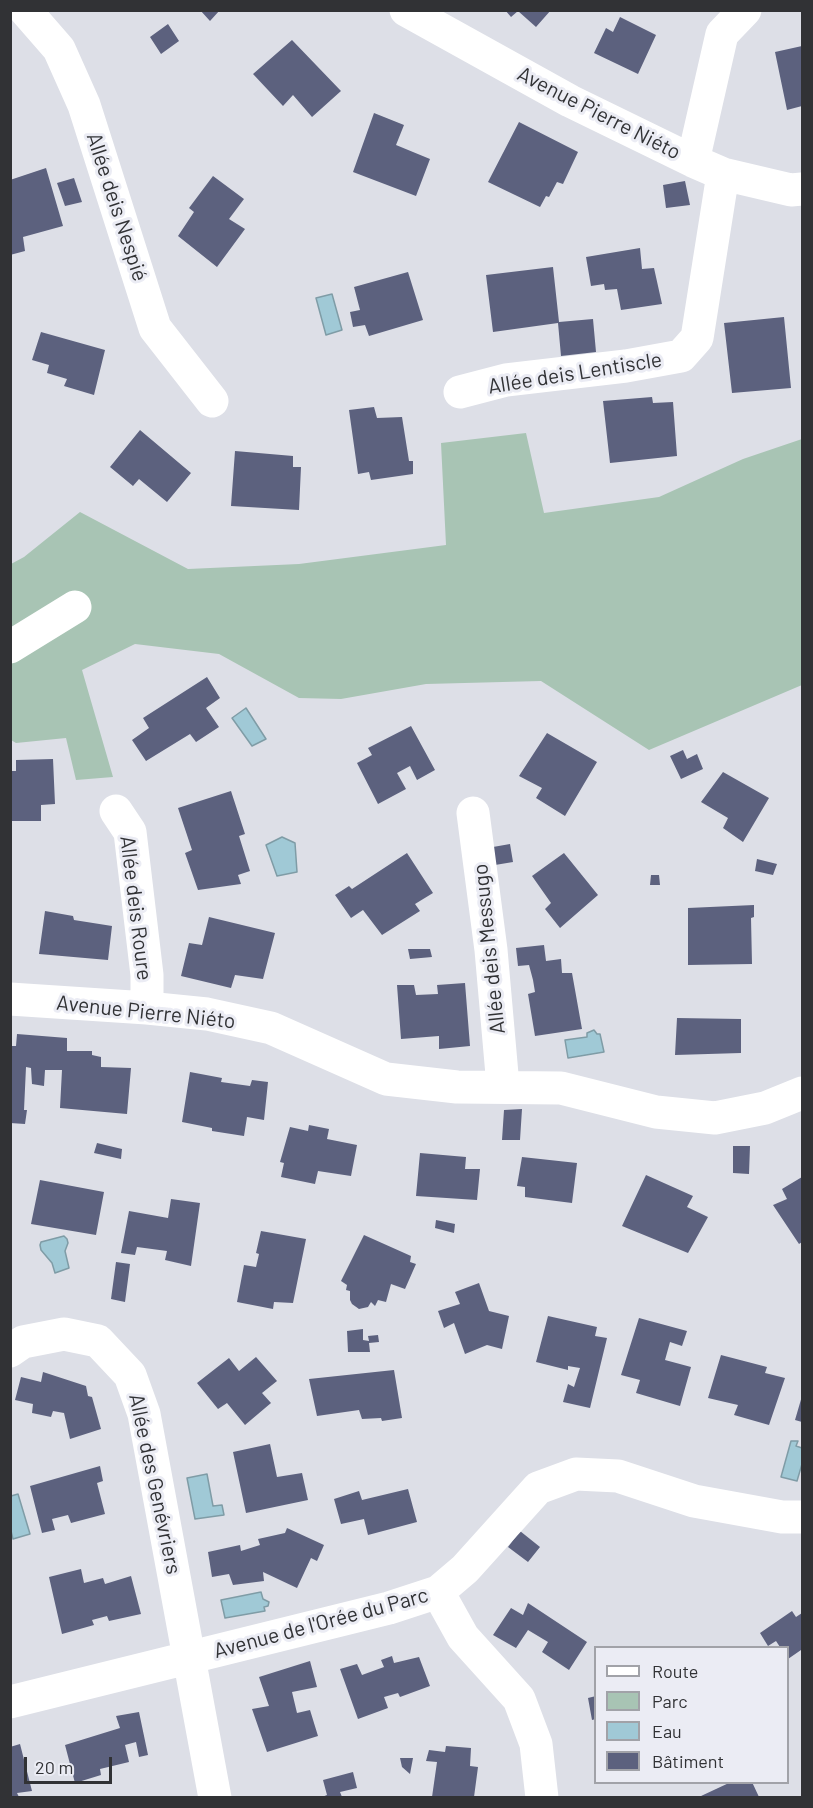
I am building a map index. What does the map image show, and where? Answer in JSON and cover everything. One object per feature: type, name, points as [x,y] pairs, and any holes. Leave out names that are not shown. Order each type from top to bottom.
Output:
[{"type":"street","name":"Allée deis Nespié","points":[[25,10],[59,49],[84,105],[155,328],[212,401]]},
{"type":"street","name":"Avenue Pierre Niéto","points":[[406,10],[570,101],[693,161],[723,174],[791,190],[802,189]]},
{"type":"street","points":[[693,161],[722,34],[745,10]]},
{"type":"street","name":"Allée deis Lentiscle","points":[[460,392],[506,380],[626,366],[681,356],[697,338],[723,174]]},
{"type":"street","points":[[10,647],[75,607]]},
{"type":"street","name":"Allée deis Roure","points":[[116,811],[130,832],[147,975],[147,1008]]},
{"type":"street","name":"Allée deis Messugo","points":[[472,813],[491,950],[503,1086]]},
{"type":"street","name":"Avenue Pierre Niéto","points":[[10,999],[207,1014],[271,1028],[386,1079],[457,1087],[561,1088],[656,1112],[715,1118],[765,1107],[802,1093]]},
{"type":"street","name":"Allée des Genévriers","points":[[10,1351],[23,1342],[64,1334],[98,1341],[130,1375],[144,1414],[215,1797]]},
{"type":"street","name":"Avenue de l'Orée du Parc","points":[[10,1702],[389,1608],[438,1592],[465,1569],[538,1488],[576,1474],[618,1476],[694,1501],[782,1516],[802,1517]]},
{"type":"street","points":[[438,1592],[463,1637],[519,1699],[536,1744],[542,1797]]},
{"type":"green space","points":[[526,433],[544,513],[659,497],[743,459],[802,439],[802,685],[649,750],[541,681],[426,684],[341,699],[299,698],[219,654],[135,644],[82,670],[113,777],[76,780],[66,738],[16,743],[11,740],[11,564],[24,557],[80,512],[188,569],[299,564],[446,545],[441,443]]},
{"type":"water","points":[[332,294],[342,330],[326,335],[316,298]]},
{"type":"water","points":[[246,708],[266,739],[252,746],[232,718]]},
{"type":"water","points":[[282,837],[295,843],[297,872],[277,876],[266,845]]},
{"type":"water","points":[[594,1030],[600,1034],[604,1052],[568,1058],[565,1040],[587,1037],[587,1033]]},
{"type":"water","points":[[64,1236],[68,1243],[65,1251],[69,1268],[55,1273],[52,1263],[41,1250],[40,1245],[41,1242]]},
{"type":"water","points":[[791,1441],[798,1441],[796,1446],[802,1448],[802,1464],[797,1481],[781,1477]]},
{"type":"water","points":[[207,1474],[213,1506],[222,1505],[224,1515],[195,1519],[187,1478]]},
{"type":"water","points":[[18,1494],[30,1534],[13,1539],[11,1496]]},
{"type":"water","points":[[261,1592],[263,1599],[269,1602],[268,1606],[264,1607],[265,1611],[225,1618],[221,1600]]},
{"type":"building","points":[[200,10],[220,10],[210,21]]},
{"type":"building","points":[[505,10],[551,10],[536,27],[518,11],[511,17]]},
{"type":"building","points":[[620,17],[656,35],[638,74],[594,53],[606,28],[613,32]]},
{"type":"building","points":[[168,24],[179,41],[161,54],[150,37]]},
{"type":"building","points":[[292,40],[341,91],[312,117],[293,95],[283,106],[253,74]]},
{"type":"building","points":[[802,46],[802,106],[787,110],[775,52]]},
{"type":"building","points":[[374,113],[404,125],[396,145],[430,159],[416,196],[353,172]]},
{"type":"building","points":[[519,122],[578,152],[563,184],[557,182],[549,197],[546,196],[540,207],[488,182]]},
{"type":"building","points":[[46,168],[63,226],[23,237],[25,251],[10,255],[10,212],[12,211],[10,180]]},
{"type":"building","points":[[213,176],[244,199],[229,219],[245,229],[217,267],[178,236],[194,212],[189,208]]},
{"type":"building","points":[[74,178],[82,202],[65,206],[57,183]]},
{"type":"building","points":[[685,181],[690,205],[666,208],[663,185]]},
{"type":"building","points":[[640,248],[642,269],[654,268],[662,304],[621,310],[617,289],[605,290],[604,284],[591,286],[586,257]]},
{"type":"building","points":[[553,267],[559,322],[593,319],[596,352],[561,356],[558,323],[493,332],[486,275]]},
{"type":"building","points":[[408,272],[423,320],[369,336],[365,325],[353,327],[350,312],[360,310],[354,287]]},
{"type":"building","points":[[784,317],[791,388],[732,393],[724,323]]},
{"type":"building","points":[[41,332],[105,350],[94,395],[64,386],[67,379],[47,373],[49,365],[32,360]]},
{"type":"building","points":[[652,397],[653,403],[673,402],[677,456],[610,463],[603,401]]},
{"type":"building","points":[[374,407],[377,418],[402,417],[409,461],[413,461],[413,474],[371,480],[369,472],[358,474],[349,410]]},
{"type":"building","points":[[140,430],[191,473],[167,502],[139,479],[133,486],[110,467]]},
{"type":"building","points":[[235,451],[293,456],[293,467],[301,467],[299,510],[231,506]]},
{"type":"building","points":[[207,677],[220,698],[206,708],[219,727],[196,742],[190,734],[146,761],[132,740],[149,728],[143,718]]},
{"type":"building","points":[[411,726],[435,770],[417,780],[410,766],[397,773],[406,789],[378,804],[357,763],[372,755],[368,748]]},
{"type":"building","points":[[547,733],[597,762],[565,816],[536,798],[542,788],[519,776]]},
{"type":"building","points":[[683,750],[687,759],[697,754],[703,769],[681,779],[670,756]]},
{"type":"building","points":[[53,759],[55,804],[41,805],[41,821],[10,821],[10,771],[16,771],[16,760]]},
{"type":"building","points":[[723,772],[769,798],[743,842],[723,828],[728,818],[701,802]]},
{"type":"building","points":[[231,791],[245,834],[239,836],[250,871],[238,875],[241,884],[198,890],[185,853],[192,850],[178,808]]},
{"type":"building","points":[[510,844],[513,862],[495,865],[493,847]]},
{"type":"building","points":[[407,853],[433,893],[415,904],[420,911],[382,935],[363,910],[351,918],[335,895],[349,886],[352,889]]},
{"type":"building","points":[[564,853],[598,895],[560,928],[545,909],[551,903],[532,876]]},
{"type":"building","points":[[757,859],[777,864],[773,875],[755,871]]},
{"type":"building","points":[[651,875],[659,875],[660,885],[650,885]]},
{"type":"building","points":[[754,905],[754,917],[751,918],[752,964],[688,965],[688,908]]},
{"type":"building","points":[[45,911],[73,916],[74,920],[112,926],[108,960],[39,954]]},
{"type":"building","points":[[209,917],[275,933],[263,979],[235,975],[231,988],[181,976],[189,943],[202,945]]},
{"type":"building","points":[[544,945],[546,961],[561,959],[562,973],[572,973],[582,1029],[535,1036],[528,994],[535,992],[533,980],[529,965],[518,966],[516,948]]},
{"type":"building","points":[[408,949],[430,949],[432,957],[410,959]]},
{"type":"building","points":[[465,983],[470,1046],[439,1049],[439,1036],[401,1039],[397,985],[414,985],[416,995],[438,994],[437,985]]},
{"type":"building","points":[[677,1018],[741,1019],[741,1053],[675,1055]]},
{"type":"building","points":[[17,1034],[67,1038],[67,1051],[92,1051],[92,1055],[101,1057],[101,1067],[131,1068],[127,1114],[60,1108],[62,1070],[45,1070],[44,1086],[32,1084],[31,1068],[26,1067],[25,1124],[10,1123],[10,1046],[16,1046]]},
{"type":"building","points":[[190,1072],[222,1078],[221,1082],[250,1086],[252,1080],[268,1082],[264,1120],[247,1117],[244,1136],[212,1131],[212,1128],[182,1122]]},
{"type":"building","points":[[522,1109],[520,1140],[502,1140],[504,1110]]},
{"type":"building","points":[[309,1125],[329,1129],[327,1139],[357,1145],[351,1176],[318,1171],[315,1184],[281,1177],[284,1163],[280,1162],[290,1127],[308,1131]]},
{"type":"building","points":[[97,1143],[122,1149],[121,1159],[94,1153]]},
{"type":"building","points":[[733,1146],[750,1146],[749,1174],[733,1173]]},
{"type":"building","points":[[420,1153],[466,1157],[465,1169],[480,1169],[477,1200],[416,1196]]},
{"type":"building","points":[[522,1157],[577,1163],[572,1203],[525,1197],[525,1187],[517,1186]]},
{"type":"building","points":[[646,1175],[693,1196],[687,1207],[708,1217],[688,1253],[622,1226]]},
{"type":"building","points":[[802,1177],[802,1242],[799,1244],[773,1205],[787,1199],[782,1189]]},
{"type":"building","points":[[40,1180],[104,1192],[96,1235],[31,1224]]},
{"type":"building","points":[[171,1199],[200,1203],[191,1266],[165,1260],[167,1251],[137,1247],[135,1255],[121,1253],[129,1211],[168,1218]]},
{"type":"building","points":[[436,1220],[455,1224],[454,1233],[435,1228]]},
{"type":"building","points":[[261,1231],[306,1239],[293,1303],[274,1302],[273,1309],[237,1302],[244,1265],[256,1267],[259,1254],[256,1253]]},
{"type":"building","points":[[364,1235],[411,1256],[410,1262],[416,1264],[405,1289],[391,1284],[386,1302],[378,1300],[375,1306],[371,1302],[368,1307],[359,1309],[352,1304],[350,1291],[346,1290],[347,1285],[341,1281]]},
{"type":"building","points":[[116,1262],[130,1264],[125,1302],[111,1299]]},
{"type":"building","points":[[479,1283],[489,1311],[509,1316],[502,1349],[487,1345],[465,1354],[454,1323],[444,1328],[438,1311],[460,1304],[455,1292]]},
{"type":"building","points":[[548,1316],[597,1327],[595,1336],[607,1338],[590,1408],[563,1402],[568,1384],[574,1387],[580,1368],[568,1366],[568,1370],[536,1362]]},
{"type":"building","points":[[639,1318],[687,1331],[682,1346],[670,1342],[665,1360],[691,1367],[680,1406],[636,1393],[640,1380],[621,1375]]},
{"type":"building","points":[[363,1329],[363,1340],[369,1341],[368,1336],[378,1335],[379,1342],[369,1343],[370,1352],[348,1352],[347,1331]]},
{"type":"building","points":[[721,1355],[767,1367],[765,1373],[785,1378],[769,1425],[734,1415],[738,1405],[708,1398]]},
{"type":"building","points":[[256,1357],[277,1381],[262,1393],[271,1403],[245,1425],[227,1403],[218,1409],[197,1383],[229,1358],[239,1371]]},
{"type":"building","points":[[394,1370],[402,1418],[382,1421],[381,1418],[362,1419],[359,1410],[317,1416],[309,1379]]},
{"type":"building","points":[[43,1372],[86,1386],[88,1396],[92,1397],[101,1429],[70,1439],[64,1413],[53,1411],[51,1417],[32,1413],[33,1404],[15,1400],[21,1377],[41,1382]]},
{"type":"building","points":[[802,1396],[802,1422],[795,1420]]},
{"type":"building","points":[[270,1444],[277,1477],[302,1473],[308,1500],[246,1513],[233,1452]]},
{"type":"building","points":[[100,1466],[103,1481],[97,1483],[105,1514],[71,1523],[68,1515],[52,1519],[55,1530],[42,1533],[30,1486]]},
{"type":"building","points":[[408,1489],[417,1522],[368,1535],[364,1519],[341,1524],[334,1499],[359,1491],[362,1500]]},
{"type":"building","points":[[287,1528],[324,1545],[317,1561],[311,1558],[297,1588],[263,1572],[264,1581],[233,1585],[229,1574],[212,1577],[208,1552],[240,1545],[241,1551],[260,1545],[258,1539],[285,1533]]},
{"type":"building","points":[[520,1531],[540,1547],[528,1562],[508,1547]]},
{"type":"building","points":[[81,1569],[84,1583],[103,1578],[105,1584],[131,1576],[141,1614],[109,1621],[107,1616],[92,1620],[94,1625],[62,1634],[49,1577]]},
{"type":"building","points":[[528,1603],[587,1642],[569,1670],[542,1652],[548,1642],[528,1630],[516,1648],[493,1635],[511,1608],[523,1615]]},
{"type":"building","points":[[792,1611],[796,1617],[802,1613],[802,1652],[801,1650],[789,1658],[789,1646],[779,1646],[776,1641],[768,1646],[760,1633]]},
{"type":"building","points":[[392,1656],[394,1663],[419,1657],[430,1686],[400,1697],[398,1693],[384,1697],[388,1708],[358,1719],[340,1669],[357,1664],[362,1675],[384,1667],[381,1660]]},
{"type":"building","points":[[310,1661],[317,1687],[292,1692],[297,1713],[310,1710],[318,1736],[267,1752],[252,1709],[269,1706],[259,1677]]},
{"type":"building","points":[[594,1696],[594,1720],[592,1720],[588,1698]]},
{"type":"building","points":[[139,1712],[148,1755],[139,1757],[136,1742],[125,1745],[129,1762],[100,1769],[101,1775],[75,1783],[65,1745],[120,1728],[116,1716]]},
{"type":"building","points":[[20,1744],[32,1791],[17,1793],[19,1797],[10,1797],[10,1747]]},
{"type":"building","points":[[446,1746],[471,1748],[470,1766],[478,1767],[474,1797],[432,1797],[437,1762],[426,1761],[429,1750],[445,1752]]},
{"type":"building","points":[[400,1758],[413,1758],[410,1774],[402,1767]]},
{"type":"building","points":[[353,1772],[357,1788],[340,1792],[342,1797],[322,1797],[327,1795],[323,1780]]},
{"type":"building","points":[[727,1784],[753,1784],[759,1797],[702,1797]]}]
